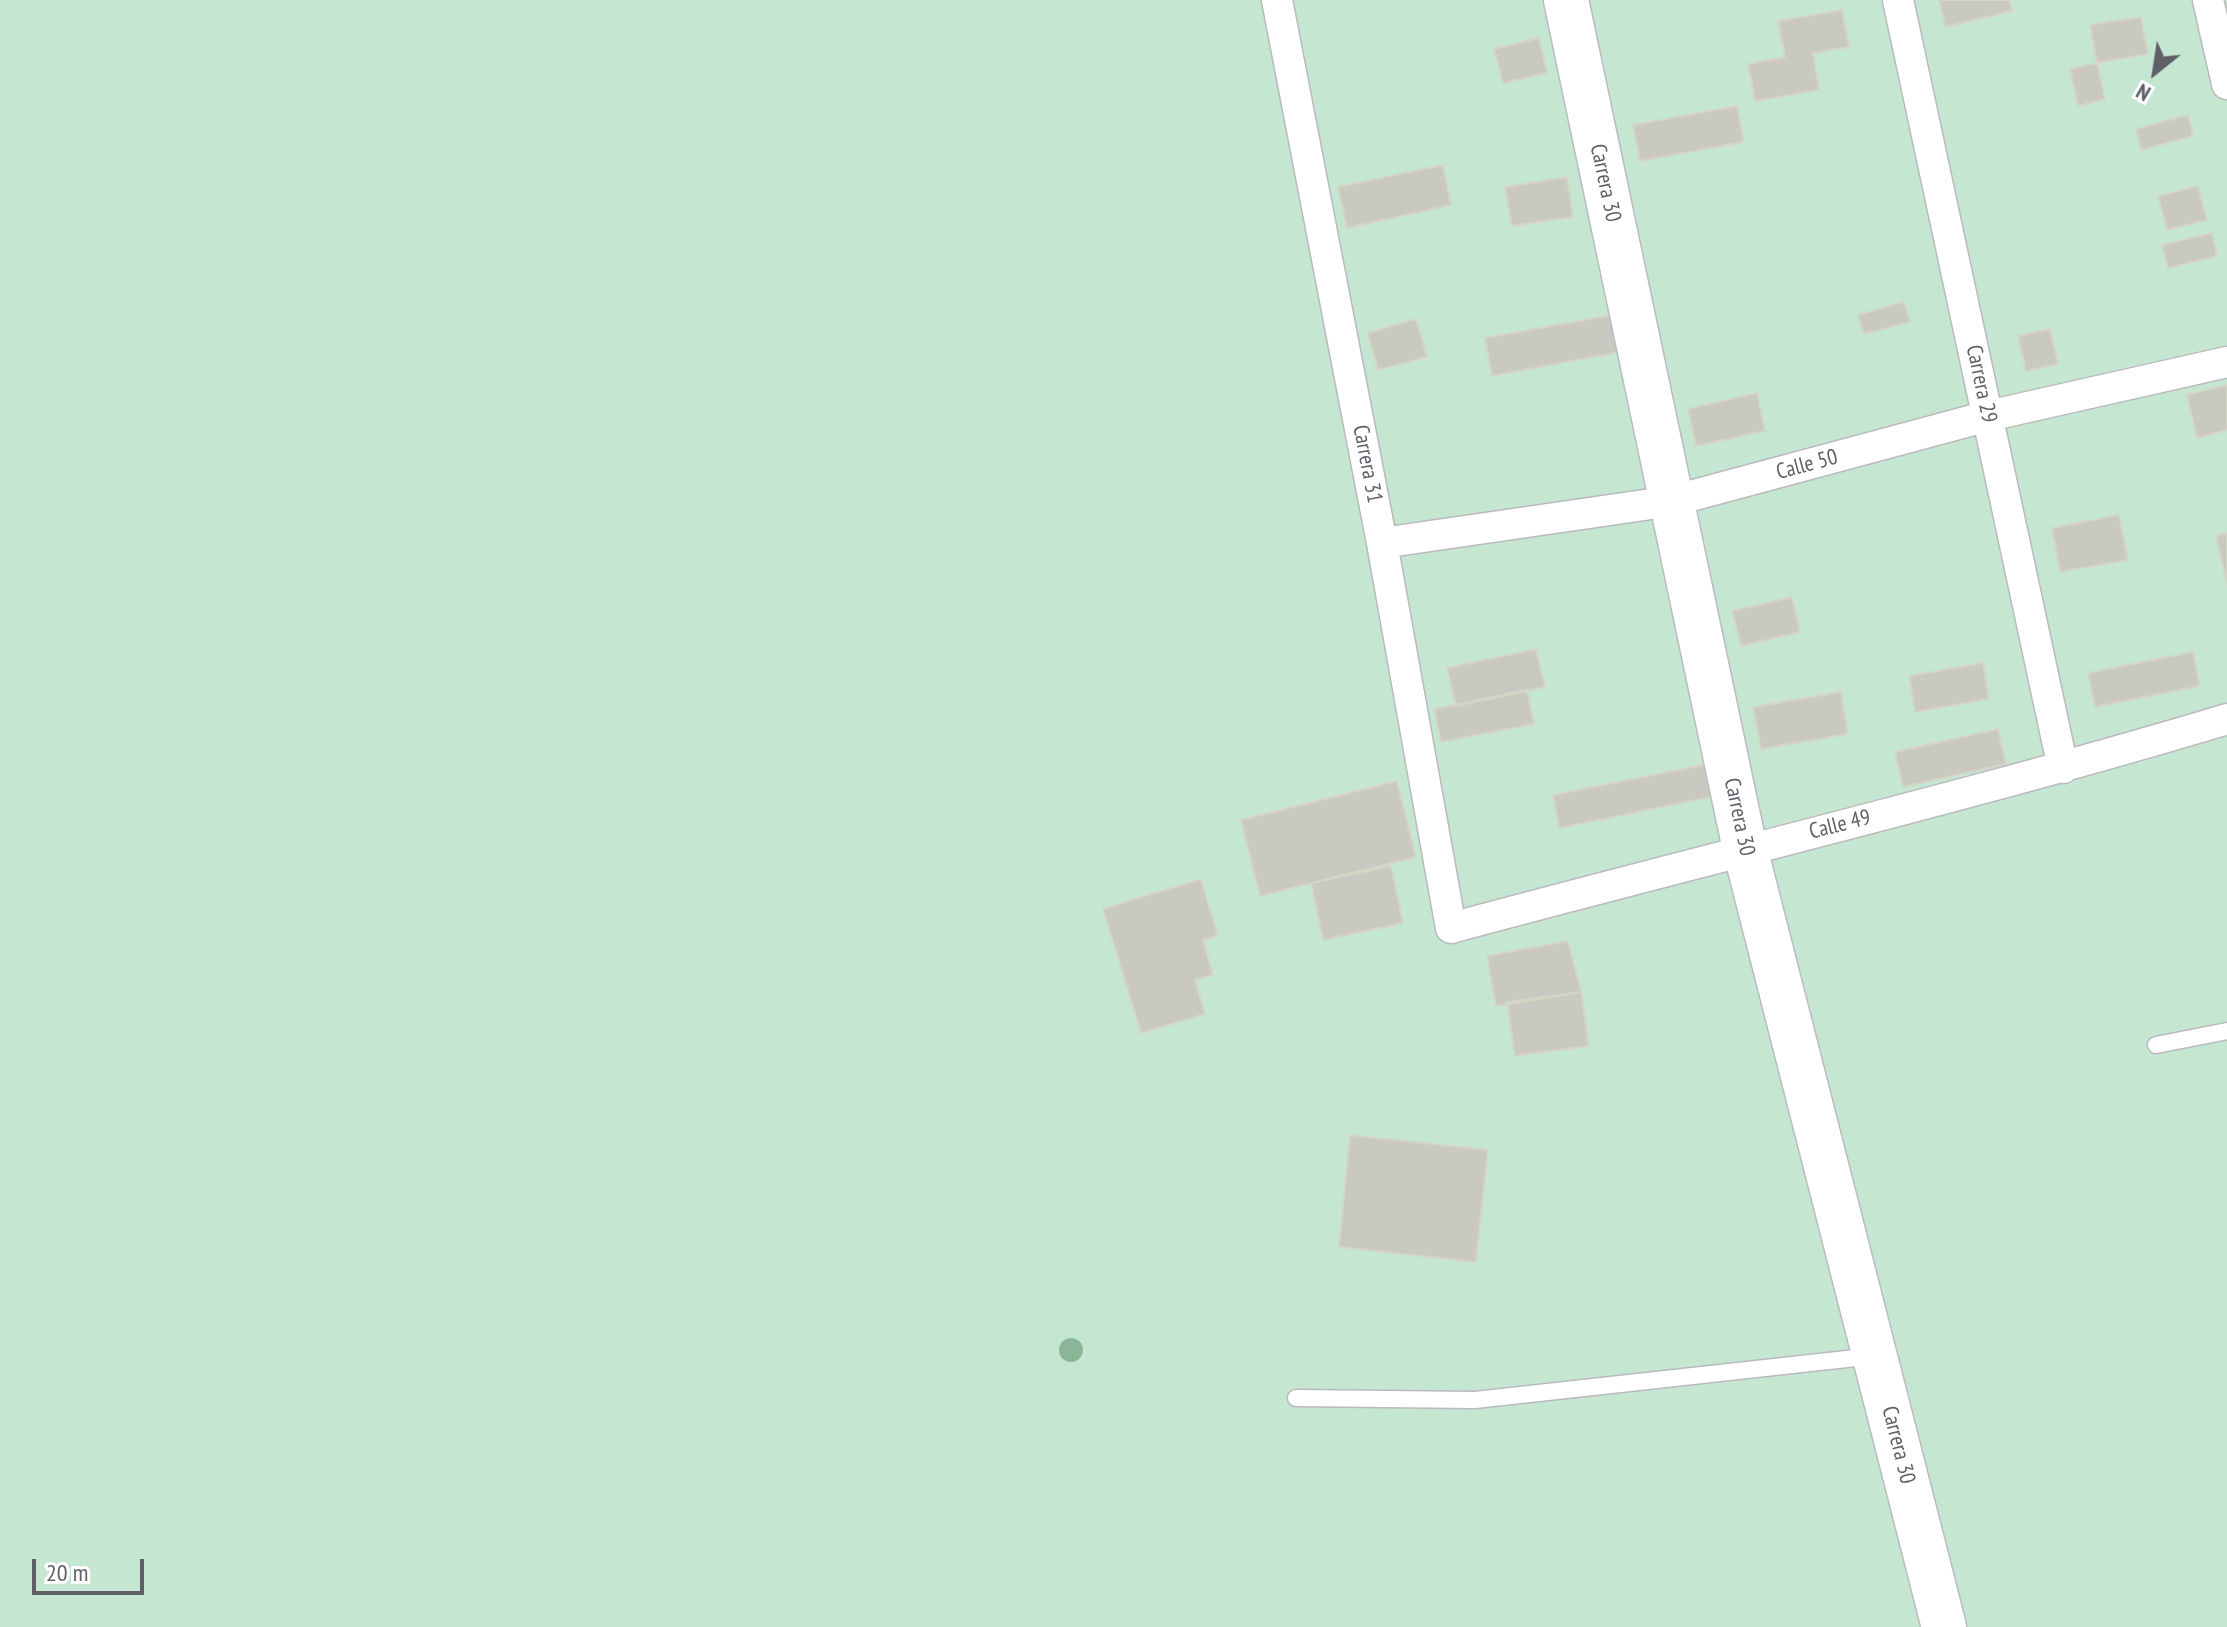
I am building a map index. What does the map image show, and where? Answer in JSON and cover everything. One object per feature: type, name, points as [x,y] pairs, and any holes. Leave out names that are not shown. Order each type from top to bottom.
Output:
[{"type":"street","name":"Carrera 31","points":[[1277,0],[1382,543],[1451,928]]},
{"type":"street","name":"Carrera 30","points":[[1566,0],[1745,849],[1944,1627]]},
{"type":"street","name":"Carrera 29","points":[[1898,0],[2063,768]]},
{"type":"street","points":[[2208,0],[2227,84]]},
{"type":"street","name":"Calle 50","points":[[1382,543],[1672,501],[1988,416],[2227,362]]},
{"type":"street","name":"Calle 49","points":[[1451,928],[2063,768],[2227,719]]},
{"type":"lane","points":[[2156,1045],[2227,1031]]},
{"type":"lane","points":[[1296,1398],[1475,1400],[1875,1356]]},
{"type":"green space","points":[[0,0],[2227,0],[2227,1627],[0,1627]]},
{"type":"building","points":[[1939,0],[2009,0],[2012,11],[1945,27]]},
{"type":"building","points":[[1842,10],[1849,47],[1813,53],[1819,90],[1755,101],[1748,64],[1785,57],[1778,21]]},
{"type":"building","points":[[2141,17],[2148,54],[2097,63],[2090,25]]},
{"type":"building","points":[[1539,38],[1547,73],[1503,83],[1494,49]]},
{"type":"building","points":[[2097,63],[2105,99],[2078,106],[2070,69]]},
{"type":"building","points":[[1737,106],[1744,142],[1640,161],[1633,125]]},
{"type":"building","points":[[2188,115],[2193,136],[2141,150],[2136,129]]},
{"type":"building","points":[[1443,165],[1451,205],[1347,228],[1338,187]]},
{"type":"building","points":[[1567,177],[1573,217],[1512,226],[1505,187]]},
{"type":"building","points":[[2198,186],[2207,220],[2167,230],[2158,196]]},
{"type":"building","points":[[2212,233],[2217,256],[2168,268],[2162,245]]},
{"type":"building","points":[[1904,302],[1910,322],[1864,334],[1858,315]]},
{"type":"building","points":[[1612,315],[1619,352],[1492,376],[1485,338]]},
{"type":"building","points":[[1416,319],[1427,357],[1378,370],[1368,333]]},
{"type":"building","points":[[2050,329],[2058,364],[2026,371],[2018,336]]},
{"type":"building","points":[[2227,385],[2227,430],[2197,438],[2187,395]]},
{"type":"building","points":[[1757,393],[1765,431],[1696,446],[1688,409]]},
{"type":"building","points":[[2119,515],[2128,560],[2060,572],[2052,528]]},
{"type":"building","points":[[2227,533],[2227,585],[2216,536]]},
{"type":"building","points":[[1792,597],[1800,632],[1741,646],[1732,611]]},
{"type":"building","points":[[1536,649],[1545,687],[1456,706],[1447,668]]},
{"type":"building","points":[[2193,652],[2200,686],[2095,707],[2088,673]]},
{"type":"building","points":[[1983,663],[1989,699],[1915,712],[1909,676]]},
{"type":"building","points":[[1527,690],[1534,724],[1441,742],[1434,709]]},
{"type":"building","points":[[1841,692],[1848,734],[1761,749],[1753,707]]},
{"type":"building","points":[[1998,729],[2006,764],[1903,787],[1895,752]]},
{"type":"building","points":[[1704,765],[1711,797],[1559,828],[1553,795]]},
{"type":"building","points":[[1397,781],[1416,857],[1260,896],[1241,820]]},
{"type":"building","points":[[1391,866],[1403,923],[1323,940],[1311,883]]},
{"type":"building","points":[[1201,879],[1218,936],[1203,940],[1213,975],[1195,980],[1205,1014],[1141,1033],[1103,909]]},
{"type":"building","points":[[1568,941],[1581,992],[1496,1006],[1487,956]]},
{"type":"building","points":[[1581,992],[1589,1046],[1515,1056],[1507,1002]]},
{"type":"building","points":[[1350,1135],[1488,1150],[1476,1262],[1339,1247]]}]
